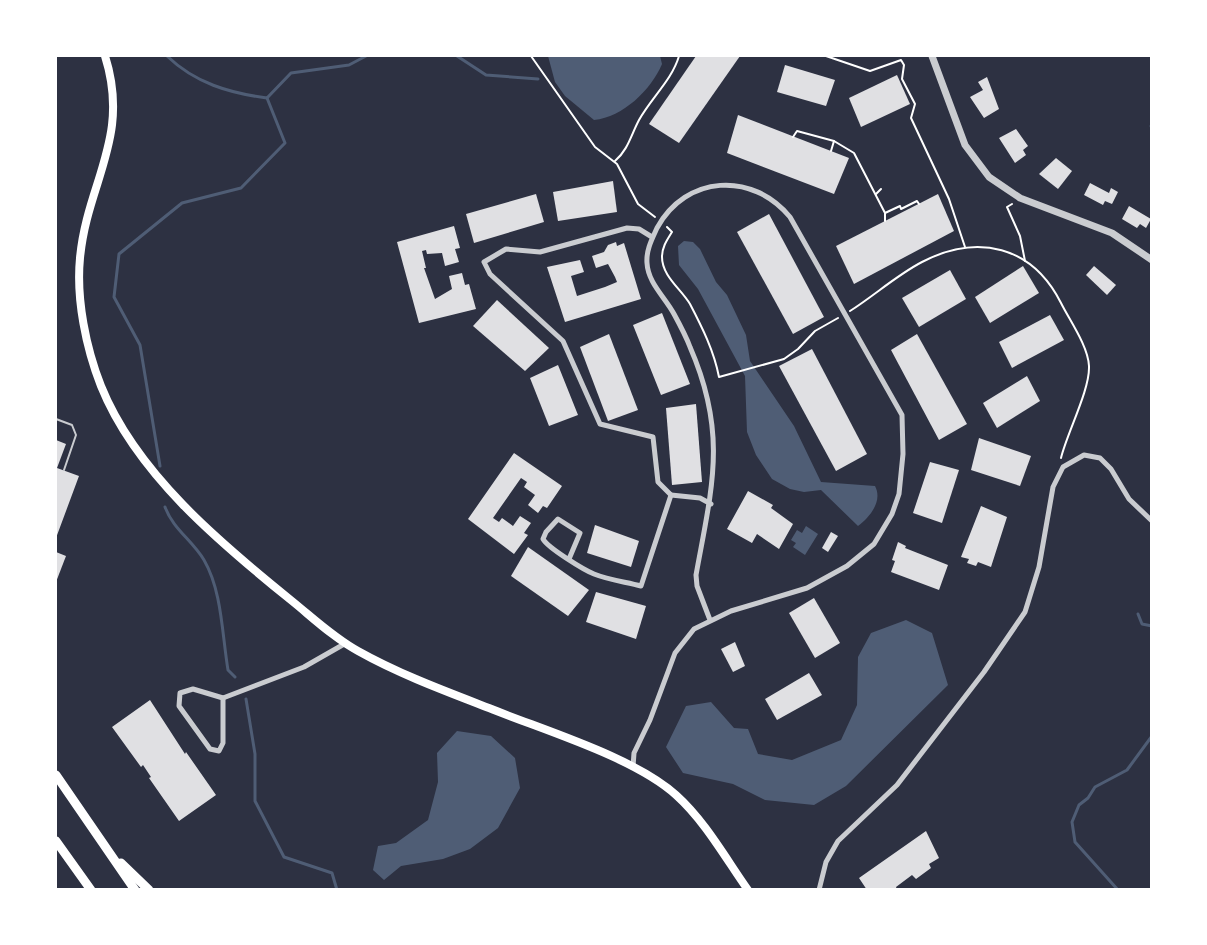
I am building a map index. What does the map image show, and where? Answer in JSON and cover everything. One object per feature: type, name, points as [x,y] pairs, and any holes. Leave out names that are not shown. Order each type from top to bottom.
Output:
[{"type":"highway","points":[[56,775],[135,890]]},
{"type":"highway","points":[[56,841],[91,890]]},
{"type":"highway","points":[[105,846],[149,890]]},
{"type":"main road","points":[[105,56],[111,76],[113,119],[102,177],[80,257],[83,315],[99,382],[126,436],[173,494],[270,584],[346,643],[425,682],[633,766],[683,802],[748,890]]},
{"type":"street","points":[[932,56],[952,114],[968,151],[989,177],[1020,198],[1104,229],[1152,260]]},
{"type":"street","points":[[633,766],[634,753],[650,720],[675,653],[694,629],[710,620],[807,588],[847,566],[874,544],[892,514],[901,474],[902,415],[847,313],[790,217],[780,205],[764,193],[735,185],[716,186],[696,191],[669,212],[652,237],[646,262],[650,276],[674,314],[690,346],[710,407],[714,458],[711,504],[696,575],[697,586],[710,620]]},
{"type":"street","points":[[652,237],[639,229],[627,228],[540,252],[507,249],[484,262],[490,274],[563,341],[600,424],[652,437],[657,482],[671,495],[700,498],[711,504]]},
{"type":"street","points":[[819,890],[826,862],[838,840],[897,785],[984,672],[1025,612],[1039,567],[1053,487],[1063,467],[1084,455],[1100,458],[1111,468],[1129,499],[1152,521]]},
{"type":"street","points":[[569,558],[580,533],[558,519],[543,539],[546,544],[594,574],[641,586],[671,495]]},
{"type":"street","points":[[223,698],[223,743],[219,751],[210,749],[179,706],[180,693],[193,689],[223,698],[304,667],[346,643]]},
{"type":"lane","points":[[56,419],[75,429],[76,435],[64,470]]},
{"type":"path","points":[[615,161],[624,153],[638,122],[676,69],[680,56]]},
{"type":"path","points":[[826,56],[870,71],[901,60],[902,78],[915,104],[911,118],[949,199],[965,247]]},
{"type":"path","points":[[794,137],[797,130],[834,141],[854,153],[885,213],[885,221]]},
{"type":"path","points":[[831,151],[834,141]]},
{"type":"path","points":[[876,194],[881,189]]},
{"type":"path","points":[[1020,198],[1007,207],[1020,236],[1025,261]]},
{"type":"path","points":[[885,213],[917,201],[919,204]]},
{"type":"path","points":[[740,372],[771,364],[791,354],[815,331],[847,313],[922,262],[947,251],[965,247],[994,248],[1012,253],[1025,261],[1055,292],[1089,364],[1061,458],[1063,467]]},
{"type":"water","points":[[548,56],[660,56],[662,64],[651,83],[635,101],[615,114],[594,120],[565,96],[555,82]]},
{"type":"water","points":[[684,241],[693,242],[700,249],[716,282],[727,295],[746,335],[750,361],[794,426],[821,482],[875,486],[877,497],[874,508],[858,526],[821,490],[804,492],[790,489],[772,479],[756,455],[747,432],[745,376],[698,289],[679,265],[678,246]]},
{"type":"water","points":[[806,526],[818,534],[805,555],[793,547],[796,543],[791,540],[797,530],[802,533]]},
{"type":"water","points":[[906,620],[932,633],[948,685],[846,786],[814,805],[765,800],[733,784],[683,773],[666,747],[686,706],[711,702],[734,728],[748,729],[758,754],[792,760],[841,740],[857,705],[858,657],[871,633]]},
{"type":"water","points":[[457,731],[491,736],[515,758],[520,788],[498,828],[470,849],[443,859],[401,866],[384,880],[373,870],[378,846],[396,843],[428,820],[438,782],[437,753]]},
{"type":"building","points":[[696,56],[740,56],[679,143],[649,124]]},
{"type":"building","points":[[785,65],[835,80],[826,106],[777,92]]},
{"type":"building","points":[[897,75],[910,104],[861,127],[849,98]]},
{"type":"building","points":[[987,77],[999,109],[984,118],[970,97],[983,90],[978,82]]},
{"type":"building","points":[[738,115],[849,158],[834,194],[727,153]]},
{"type":"building","points":[[1016,129],[1028,146],[1023,150],[1026,155],[1015,163],[999,138]]},
{"type":"building","points":[[1056,158],[1072,171],[1058,189],[1039,174]]},
{"type":"building","points":[[613,181],[617,212],[558,221],[553,192]]},
{"type":"building","points":[[1090,183],[1109,193],[1111,188],[1118,192],[1112,204],[1105,201],[1103,205],[1084,195]]},
{"type":"building","points":[[536,194],[544,222],[474,243],[466,214]]},
{"type":"building","points":[[938,194],[954,231],[854,284],[836,246]]},
{"type":"building","points":[[1129,206],[1151,219],[1146,228],[1140,224],[1137,228],[1122,219]]},
{"type":"building","points":[[769,214],[824,317],[793,334],[737,232]]},
{"type":"building","points":[[454,226],[460,248],[455,249],[459,262],[445,266],[442,253],[427,254],[426,250],[422,251],[426,268],[424,268],[435,299],[452,289],[449,276],[462,273],[465,285],[469,284],[476,309],[419,323],[397,242]]},
{"type":"building","points":[[616,242],[617,246],[624,243],[641,299],[565,322],[547,267],[580,260],[584,272],[571,276],[577,296],[605,287],[617,282],[615,277],[608,264],[596,268],[592,256],[604,252],[608,245]]},
{"type":"building","points":[[1023,266],[1039,293],[990,323],[975,297]]},
{"type":"building","points":[[1094,266],[1116,285],[1107,295],[1086,275]]},
{"type":"building","points":[[950,270],[966,299],[919,327],[902,298]]},
{"type":"building","points":[[497,300],[549,348],[525,371],[473,326]]},
{"type":"building","points":[[662,313],[690,384],[661,395],[633,325]]},
{"type":"building","points":[[1050,315],[1064,340],[1012,368],[999,342]]},
{"type":"building","points":[[609,334],[638,410],[608,421],[580,347]]},
{"type":"building","points":[[917,334],[967,424],[939,440],[891,350]]},
{"type":"building","points":[[812,349],[867,454],[836,471],[779,366]]},
{"type":"building","points":[[558,365],[578,415],[549,426],[530,378]]},
{"type":"building","points":[[1027,376],[1040,401],[997,428],[983,403]]},
{"type":"building","points":[[696,404],[702,482],[672,485],[666,408]]},
{"type":"building","points":[[979,438],[1031,456],[1020,486],[971,470]]},
{"type":"building","points":[[56,440],[66,444],[57,468],[79,476],[56,538]]},
{"type":"building","points":[[514,453],[562,486],[547,508],[543,506],[538,513],[528,505],[535,495],[524,487],[527,482],[521,478],[493,518],[499,522],[502,518],[513,526],[520,516],[531,523],[524,533],[528,535],[514,554],[468,519]]},
{"type":"building","points":[[930,462],[959,470],[942,523],[913,513]]},
{"type":"building","points":[[748,491],[773,505],[771,508],[793,524],[779,549],[757,534],[752,543],[727,529]]},
{"type":"building","points":[[981,506],[1007,517],[991,567],[978,562],[976,566],[967,563],[969,559],[961,557]]},
{"type":"building","points":[[595,525],[639,541],[631,567],[587,553]]},
{"type":"building","points":[[831,532],[838,536],[828,552],[822,548]]},
{"type":"building","points":[[898,542],[906,546],[905,548],[948,565],[939,590],[891,572]]},
{"type":"building","points":[[528,547],[589,590],[568,616],[511,576]]},
{"type":"building","points":[[56,552],[66,556],[56,582]]},
{"type":"building","points":[[596,592],[646,606],[636,639],[586,622]]},
{"type":"building","points":[[814,598],[840,643],[815,658],[789,613]]},
{"type":"building","points":[[735,642],[745,666],[733,672],[721,649]]},
{"type":"building","points":[[809,673],[822,695],[777,720],[765,699]]},
{"type":"building","points":[[150,700],[185,754],[186,752],[216,795],[179,821],[149,778],[151,777],[143,765],[141,767],[112,727]]},
{"type":"building","points":[[926,831],[939,858],[929,864],[931,868],[916,879],[912,875],[896,887],[897,890],[867,890],[859,878]]},
{"type":"waterway","points":[[167,56],[201,80],[226,90],[267,98]]},
{"type":"waterway","points":[[267,98],[291,73],[349,65],[366,56]]},
{"type":"waterway","points":[[457,56],[486,75],[538,79]]},
{"type":"waterway","points":[[160,466],[140,345],[114,297],[119,254],[182,203],[241,188],[285,143],[267,98]]},
{"type":"waterway","points":[[165,507],[168,515],[199,553],[210,572],[218,599],[228,670],[235,677]]},
{"type":"waterway","points":[[1138,614],[1142,624],[1152,626]]},
{"type":"waterway","points":[[246,699],[255,754],[255,801],[284,857],[332,873],[337,890]]},
{"type":"waterway","points":[[1118,890],[1075,842],[1072,822],[1079,805],[1088,798],[1095,787],[1127,770],[1152,736]]}]
